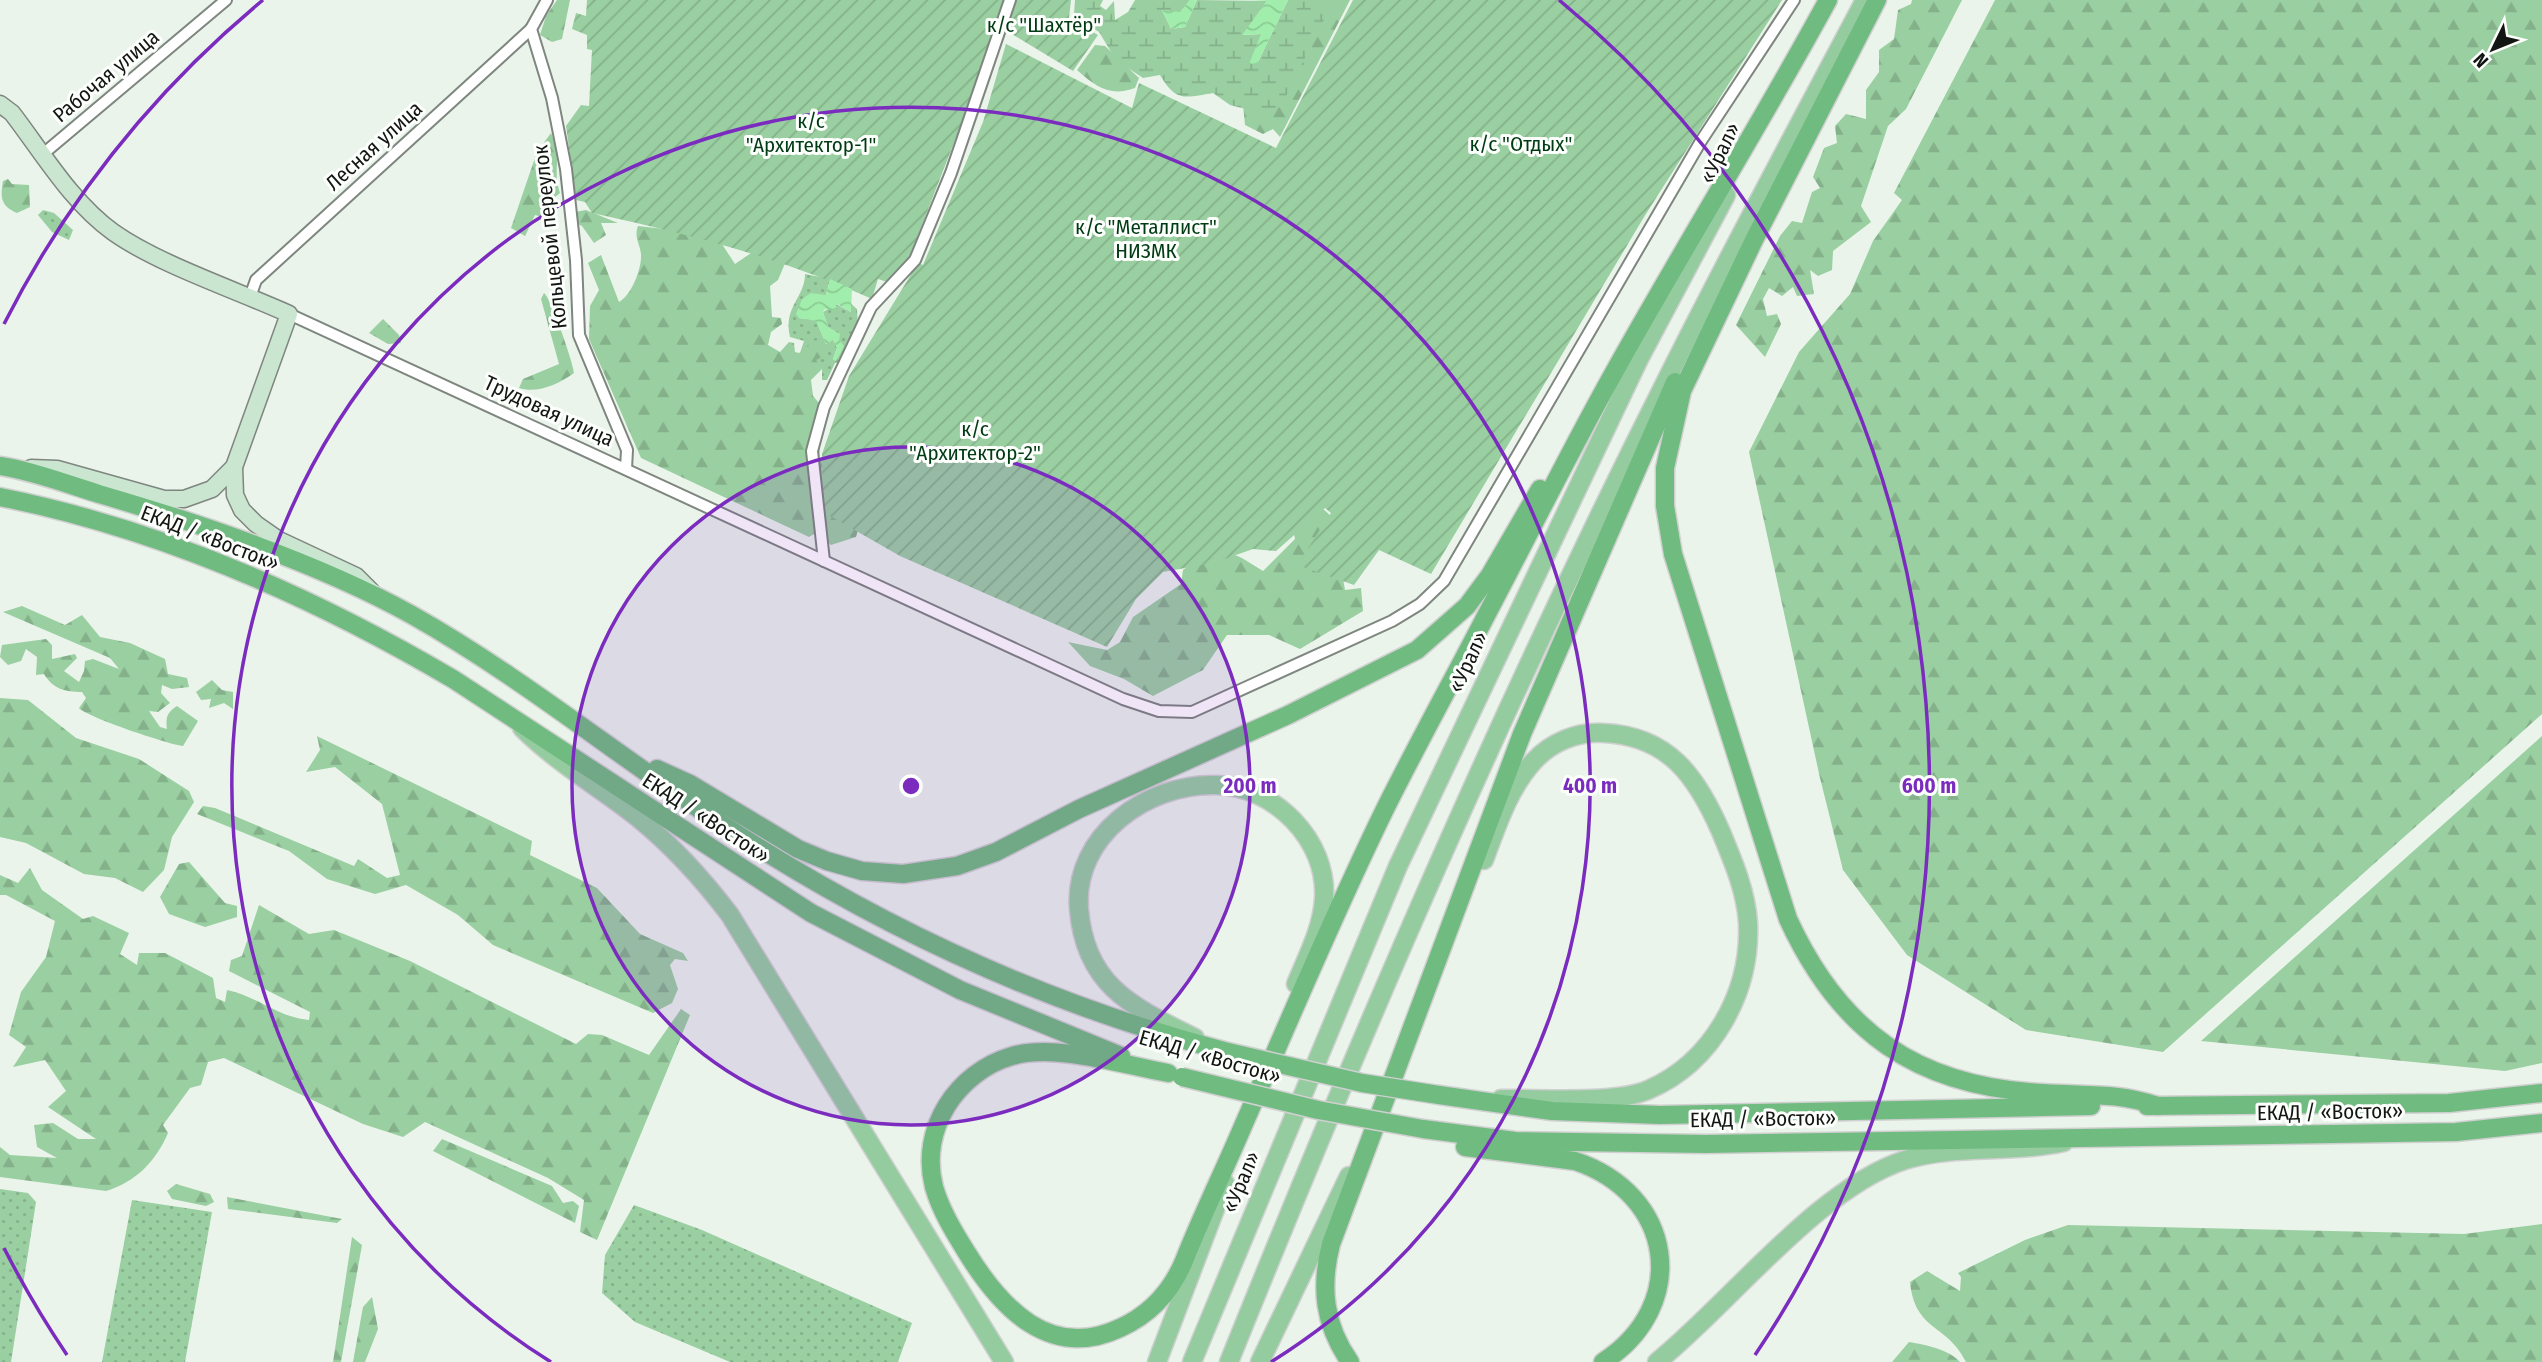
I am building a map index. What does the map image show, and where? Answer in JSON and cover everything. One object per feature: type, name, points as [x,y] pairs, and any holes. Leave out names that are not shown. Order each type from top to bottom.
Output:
[{"type":"highway","name":"«Урал»","points":[[1749,141],[1828,0]]},
{"type":"highway","points":[[1877,0],[1754,240],[1682,391],[1665,468],[1665,506],[1673,554],[1788,919],[1806,959],[1853,1020],[1890,1049],[1941,1075],[1985,1088],[2042,1093],[2127,1095],[2158,1106]]},
{"type":"highway","points":[[1175,1075],[1038,1049],[989,1065],[955,1091],[935,1136],[931,1157],[933,1182],[942,1208],[981,1275],[993,1293],[1017,1317],[1055,1335],[1078,1337],[1109,1333],[1143,1317],[1158,1304],[1177,1277],[1210,1195],[1385,810],[1609,380],[1712,197],[1749,141]]},
{"type":"highway","points":[[1350,1362],[1331,1328],[1326,1310],[1325,1268],[1380,1113],[1522,734],[1628,486],[1683,364],[1754,240]]},
{"type":"highway","points":[[620,752],[690,783],[798,849],[862,871],[903,874],[957,866],[996,852],[1104,797],[1345,688],[1417,650],[1438,635],[1467,606],[1490,575],[1560,455],[1609,380]]},
{"type":"highway","name":"ЕКАД / «Восток»","points":[[4,467],[177,518],[380,599],[413,616],[490,664],[725,826],[834,893],[943,950],[1088,1011],[1224,1051],[1362,1083],[1459,1100],[1552,1111],[1660,1115],[1967,1106],[2449,1103],[2542,1093]]},
{"type":"highway","name":"ЕКАД / «Восток»","points":[[0,497],[55,508],[141,535],[261,580],[392,643],[505,711],[721,857],[811,913],[960,990],[1083,1042],[1175,1075],[1318,1110],[1423,1129],[1515,1141],[1573,1143],[2456,1132],[2542,1123]]},
{"type":"highway","points":[[1423,1129],[1460,1146],[1575,1161],[1591,1167],[1628,1189],[1642,1207],[1658,1243],[1658,1286],[1641,1327],[1626,1345],[1602,1362]]},
{"type":"main road","points":[[1229,1362],[1292,1204],[1528,669],[1669,375],[1865,0]]},
{"type":"main road","name":"Трудовая улица","points":[[0,104],[12,113],[90,212],[112,231],[137,247],[289,314]]},
{"type":"main road","name":"«Урал»","points":[[1192,1362],[1398,866],[1628,383],[1725,195],[1749,141]]},
{"type":"main road","points":[[289,314],[232,474],[237,502],[256,524],[279,540],[356,576],[380,599]]},
{"type":"main road","points":[[4,467],[57,469],[164,499],[184,499],[212,489],[234,467]]},
{"type":"main road","points":[[505,711],[544,750],[636,816],[699,875],[755,955],[1004,1362]]},
{"type":"main road","points":[[1453,923],[1513,788],[1534,761],[1552,746],[1593,732],[1629,735],[1646,740],[1674,758],[1689,774],[1712,811],[1732,859],[1748,921],[1748,949],[1735,999],[1710,1042],[1675,1076],[1631,1096],[1459,1100]]},
{"type":"main road","points":[[1224,1051],[1142,1012],[1112,989],[1087,947],[1078,899],[1087,859],[1096,842],[1121,817],[1170,793],[1216,785],[1240,788],[1259,796],[1296,822],[1311,842],[1323,872],[1324,898],[1320,926],[1273,1037],[1261,1084]]},
{"type":"main road","points":[[1260,1362],[1380,1113]]},
{"type":"main road","points":[[1157,1362],[1221,1195],[1242,1129]]},
{"type":"main road","points":[[1657,1362],[1838,1196],[1879,1170],[1940,1152],[2040,1148],[2083,1138]]},
{"type":"street","name":"Рабочая улица","points":[[43,153],[226,0]]},
{"type":"street","points":[[531,29],[547,0]]},
{"type":"street","points":[[824,561],[812,451],[824,407],[871,307],[915,260],[951,173],[1010,0]]},
{"type":"street","name":"Трудовая улица","points":[[289,314],[1123,699],[1159,711],[1192,712],[1392,621],[1420,604],[1444,582],[1702,141],[1794,0]]},
{"type":"street","name":"Лесная улица","points":[[250,297],[256,280],[531,29]]},
{"type":"street","name":"Кольцевой переулок","points":[[531,29],[552,98],[566,169],[576,260],[579,335],[627,450],[626,469]]},
{"type":"green space","points":[[557,0],[570,0],[562,39],[552,42],[540,35],[546,16]]},
{"type":"green space","name":"к/с \"Архитектор-1\"","points":[[587,0],[1006,0],[984,55],[985,63],[908,261],[887,282],[878,279],[872,299],[804,271],[735,248],[592,213],[585,202],[576,200],[566,126],[581,105],[589,106],[592,50],[587,49],[587,35],[572,29],[576,13],[586,16]]},
{"type":"green space","name":"к/с \"Шахтёр\"","points":[[1016,0],[1071,0],[1069,18],[1098,35],[1073,71],[1007,31]]},
{"type":"green space","points":[[1075,0],[1103,0],[1100,6],[1106,10],[1114,1],[1115,20],[1128,12],[1135,0],[1190,0],[1180,13],[1162,10],[1171,29],[1185,27],[1197,0],[1267,1],[1243,35],[1261,34],[1257,64],[1288,0],[1334,0],[1284,100],[1269,115],[1230,105],[1213,93],[1188,97],[1176,94],[1160,75],[1143,78],[1116,60],[1099,32],[1074,15]]},
{"type":"green space","points":[[1295,0],[1350,0],[1280,137],[1273,129],[1263,134],[1245,125],[1242,94]]},
{"type":"green space","points":[[1353,0],[1782,0],[1644,217],[1431,574],[1379,550],[1354,585],[1297,565],[1331,513],[1325,508],[1276,551],[1253,549],[1213,563],[1163,572],[1136,599],[1107,647],[900,556],[823,512],[822,454],[849,376],[918,263],[923,265],[983,122],[1006,44],[1132,108],[1139,83],[1276,148]]},
{"type":"green space","points":[[1912,0],[1962,0],[1906,109],[1888,126],[1861,206],[1871,222],[1833,251],[1832,270],[1818,276],[1810,270],[1814,294],[1797,296],[1793,287],[1782,296],[1769,288],[1763,299],[1767,316],[1777,314],[1781,324],[1765,357],[1736,325],[1780,236],[1792,221],[1802,223],[1812,192],[1820,188],[1813,177],[1824,148],[1837,143],[1835,126],[1846,114],[1866,119],[1866,90],[1879,72],[1879,50],[1894,39],[1898,10],[1911,4]]},
{"type":"green space","points":[[1995,0],[2542,0],[2542,714],[2163,1052],[2026,1030],[1907,955],[1843,870],[1820,778],[1749,452],[1799,352],[1850,294],[1873,241],[1902,200],[1894,193]]},
{"type":"green space","points":[[1095,45],[1105,46],[1139,78],[1135,88],[1126,91],[1104,89],[1077,70]]},
{"type":"green space","points":[[551,133],[555,142],[560,193],[549,202],[555,213],[550,219],[535,215],[525,236],[511,228],[537,152]]},
{"type":"green space","points":[[8,179],[12,184],[29,185],[30,207],[17,213],[5,204],[2,187],[3,181]]},
{"type":"green space","points":[[43,210],[54,213],[73,230],[69,240],[52,232],[38,215]]},
{"type":"green space","points":[[586,210],[618,223],[601,223],[606,235],[594,243],[578,224],[575,212]]},
{"type":"green space","points":[[638,226],[716,235],[735,264],[763,245],[786,261],[778,280],[770,286],[772,317],[781,318],[782,324],[771,332],[768,345],[780,352],[789,342],[794,343],[795,352],[799,353],[816,340],[826,345],[826,355],[816,360],[822,369],[811,380],[813,396],[819,403],[811,429],[821,434],[819,459],[831,468],[830,493],[823,499],[813,495],[815,510],[846,516],[858,530],[856,537],[831,545],[817,532],[809,537],[641,458],[589,339],[590,306],[599,290],[588,263],[601,255],[619,302],[631,289],[639,270],[641,254],[636,235]]},
{"type":"green space","points":[[805,274],[830,279],[826,295],[799,318],[816,320],[826,344],[833,339],[837,348],[833,359],[836,361],[839,334],[828,327],[823,312],[836,304],[851,312],[849,302],[857,309],[858,325],[852,343],[846,347],[841,363],[835,363],[827,380],[822,380],[822,369],[800,353],[804,341],[790,337],[789,317],[802,290]]},
{"type":"green space","points":[[544,293],[562,332],[574,373],[548,387],[526,390],[519,388],[523,379],[559,364],[541,299]]},
{"type":"green space","points":[[383,319],[399,335],[401,343],[388,344],[369,333]]},
{"type":"green space","points":[[1311,498],[1332,517],[1345,590],[1361,588],[1363,611],[1300,649],[1269,635],[1227,635],[1203,670],[1153,696],[1124,679],[1090,666],[1068,642],[1107,650],[1120,642],[1133,617],[1181,584],[1183,570],[1215,552],[1231,553],[1263,571],[1295,539],[1292,523]]},
{"type":"green space","points":[[22,606],[65,625],[82,615],[100,637],[130,643],[165,659],[168,674],[187,678],[189,687],[172,689],[162,685],[161,693],[170,703],[158,712],[149,711],[160,727],[167,729],[168,716],[177,706],[198,721],[183,746],[128,730],[85,712],[79,708],[86,698],[82,692],[60,689],[44,674],[36,675],[37,657],[26,649],[21,661],[8,665],[0,657],[2,645],[46,639],[52,645],[52,659],[75,654],[77,658],[64,671],[79,682],[85,661],[93,659],[119,669],[110,658],[3,612]]},
{"type":"green space","points":[[212,680],[222,690],[233,692],[233,709],[224,703],[209,708],[211,699],[201,700],[196,692]]},
{"type":"green space","points":[[0,698],[28,700],[76,738],[139,759],[189,791],[194,802],[172,837],[164,870],[143,892],[115,878],[84,874],[26,843],[0,837]]},
{"type":"green space","points":[[317,736],[532,841],[530,855],[597,888],[640,934],[683,953],[688,961],[675,959],[670,965],[678,989],[672,1003],[653,1013],[493,945],[458,915],[406,885],[375,894],[327,879],[289,851],[197,814],[203,806],[215,808],[354,866],[358,859],[387,878],[400,875],[382,804],[335,767],[306,772],[320,750]]},
{"type":"green space","points":[[2542,736],[2542,1063],[2505,1071],[2201,1041]]},
{"type":"green space","points":[[189,862],[225,903],[237,906],[237,917],[205,927],[169,914],[160,897],[179,864]]},
{"type":"green space","points":[[30,868],[42,890],[83,919],[93,916],[129,933],[120,954],[137,965],[139,953],[165,953],[213,978],[216,998],[225,1002],[227,990],[298,1018],[309,1020],[310,1012],[229,971],[231,960],[242,956],[259,905],[309,934],[334,930],[410,961],[576,1044],[588,1034],[602,1035],[649,1055],[681,1009],[690,1015],[597,1240],[580,1232],[584,1200],[548,1178],[425,1122],[403,1137],[363,1124],[224,1058],[208,1062],[201,1085],[190,1088],[163,1125],[168,1133],[157,1153],[144,1169],[127,1182],[106,1191],[0,1177],[0,1147],[10,1155],[57,1158],[37,1147],[34,1125],[53,1123],[78,1139],[96,1139],[48,1107],[66,1091],[45,1060],[13,1067],[26,1047],[9,1035],[21,992],[46,957],[55,921],[6,895],[0,895],[0,875],[18,883]]},
{"type":"green space","points":[[442,1139],[552,1186],[563,1203],[573,1201],[579,1206],[575,1223],[433,1151]]},
{"type":"green space","points":[[176,1184],[210,1194],[214,1202],[206,1206],[172,1199],[167,1191]]},
{"type":"green space","points":[[0,1189],[28,1193],[36,1202],[11,1362],[0,1362]]},
{"type":"green space","points":[[227,1197],[342,1219],[337,1223],[228,1209]]},
{"type":"green space","points":[[132,1200],[212,1212],[185,1362],[102,1362]]},
{"type":"green space","points":[[634,1205],[702,1230],[912,1323],[898,1362],[730,1362],[635,1322],[602,1293],[605,1255]]},
{"type":"green space","points":[[2542,1224],[2542,1362],[1966,1362],[1950,1340],[1918,1310],[1910,1282],[1927,1271],[1960,1291],[1961,1277],[1958,1273],[2025,1240],[2068,1225],[2464,1234]]},
{"type":"green space","points":[[352,1237],[362,1245],[341,1362],[333,1362]]},
{"type":"green space","points":[[372,1297],[378,1329],[365,1362],[353,1362],[363,1307]]},
{"type":"green space","points":[[1909,1342],[1943,1351],[1960,1362],[1892,1362]]},
{"type":"water","points":[[1190,0],[1197,0],[1185,27],[1171,29],[1162,10],[1180,12]]},
{"type":"water","points":[[1250,0],[1288,0],[1257,64],[1249,64],[1261,34],[1242,35],[1267,1]]},
{"type":"water","points":[[830,279],[852,289],[851,312],[837,304],[834,311],[825,309],[823,312],[828,327],[840,334],[839,340],[844,346],[836,361],[833,359],[837,348],[833,340],[826,344],[816,321],[799,318],[796,314],[802,299],[811,293],[826,295]]},
{"type":"park label","name":"к/с \"Отдых\"","points":[[1521,144]]},
{"type":"park label","name":"к/с \"Металлист\" НИЗМК","points":[[1146,239]]},
{"type":"park label","name":"к/с \"Архитектор-2\"","points":[[975,441]]}]
